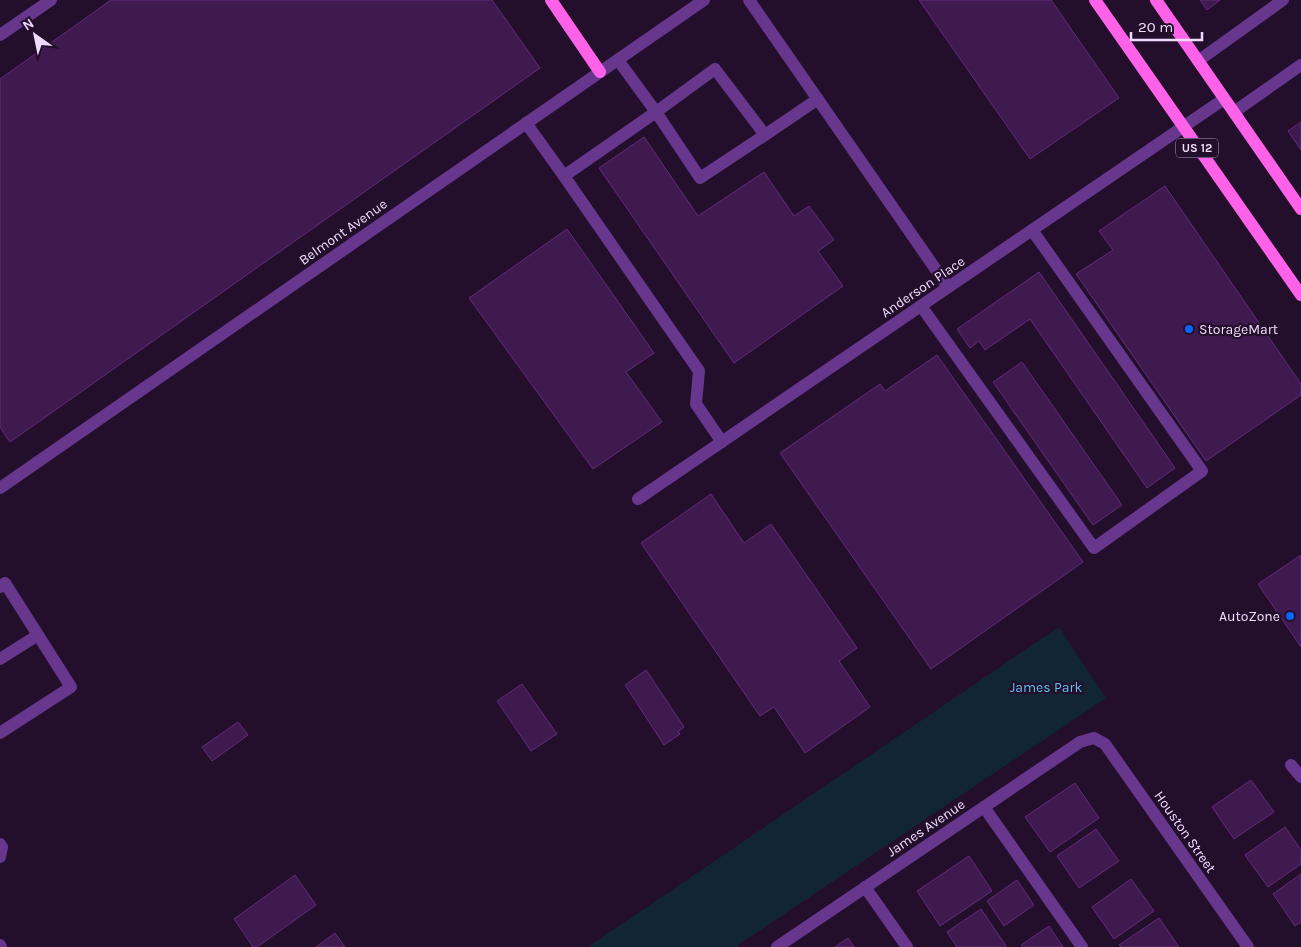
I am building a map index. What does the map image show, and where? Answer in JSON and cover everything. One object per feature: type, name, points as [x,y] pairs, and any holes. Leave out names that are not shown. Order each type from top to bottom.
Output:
[{"type":"main road","points":[[551,0],[600,72]]},
{"type":"main road","name":"US 12","points":[[1095,0],[1301,295]]},
{"type":"main road","points":[[1156,0],[1301,209]]},
{"type":"street","points":[[0,35],[52,0]]},
{"type":"street","name":"Belmont Avenue","points":[[0,488],[704,0]]},
{"type":"street","points":[[750,0],[948,287]]},
{"type":"street","points":[[1198,60],[1283,0]]},
{"type":"street","points":[[618,60],[656,112],[700,178],[818,99]]},
{"type":"street","points":[[1234,112],[1301,65]]},
{"type":"street","points":[[564,176],[716,69],[765,135]]},
{"type":"street","name":"Anderson Place","points":[[638,499],[1224,99]]},
{"type":"street","points":[[526,124],[699,371],[696,404],[722,442]]},
{"type":"street","points":[[921,306],[1094,548],[1202,471],[1032,230]]},
{"type":"street","points":[[0,587],[5,583],[72,687],[0,733]]},
{"type":"street","points":[[0,659],[38,635]]},
{"type":"street","name":"James Avenue","points":[[777,947],[1080,742],[1094,738]]},
{"type":"street","name":"Houston Street","points":[[1094,738],[1105,744],[1248,947]]},
{"type":"street","points":[[1291,764],[1301,777]]},
{"type":"street","points":[[984,807],[1082,947]]},
{"type":"street","points":[[0,844],[2,847],[0,857]]},
{"type":"street","points":[[865,887],[907,947]]},
{"type":"green space","name":"James Park","points":[[1059,627],[1106,698],[735,947],[588,947]]},
{"type":"building","points":[[111,0],[492,0],[540,68],[10,442],[0,427],[0,79]]},
{"type":"building","points":[[919,0],[1051,0],[1119,98],[1030,159]]},
{"type":"building","points":[[1200,0],[1220,0],[1207,10]]},
{"type":"building","points":[[1301,122],[1301,150],[1288,131]]},
{"type":"building","points":[[644,137],[698,216],[764,172],[794,216],[809,206],[834,240],[818,251],[843,286],[734,363],[599,168]]},
{"type":"building","name":"StorageMart","points":[[1165,186],[1301,384],[1301,395],[1206,461],[1076,274],[1113,250],[1099,231]]},
{"type":"building","points":[[567,229],[654,353],[626,372],[662,422],[593,469],[469,298]]},
{"type":"building","points":[[1039,272],[1175,468],[1147,488],[1030,319],[985,350],[979,341],[970,348],[957,329]]},
{"type":"building","points":[[937,355],[1083,562],[931,669],[780,453],[880,384],[885,391]]},
{"type":"building","points":[[1022,362],[1122,505],[1093,525],[993,382]]},
{"type":"building","points":[[711,494],[744,543],[771,524],[857,648],[839,661],[870,707],[805,753],[774,707],[760,716],[641,543]]},
{"type":"building","name":"AutoZone","points":[[1301,555],[1301,647],[1258,584]]},
{"type":"building","points":[[646,670],[684,727],[678,732],[680,734],[664,745],[625,685]]},
{"type":"building","points":[[522,684],[557,734],[531,751],[497,701]]},
{"type":"building","points":[[238,722],[248,735],[212,761],[202,747]]},
{"type":"building","points":[[1251,780],[1274,812],[1234,839],[1212,807]]},
{"type":"building","points":[[1075,783],[1099,818],[1050,852],[1025,817]]},
{"type":"building","points":[[1285,827],[1301,850],[1301,864],[1268,887],[1245,855]]},
{"type":"building","points":[[1096,829],[1119,861],[1079,888],[1057,856]]},
{"type":"building","points":[[969,856],[992,891],[940,926],[917,891]]},
{"type":"building","points":[[1301,874],[1301,922],[1295,926],[1273,894]]},
{"type":"building","points":[[295,875],[316,905],[257,947],[253,947],[234,919]]},
{"type":"building","points":[[1131,879],[1154,911],[1114,939],[1092,907]]},
{"type":"building","points":[[1017,880],[1034,905],[1004,926],[987,901]]},
{"type":"building","points":[[981,909],[1006,946],[957,947],[947,932]]},
{"type":"building","points":[[1159,918],[1179,947],[1121,947],[1119,945]]},
{"type":"building","points":[[1049,926],[1063,947],[1023,947],[1021,945]]},
{"type":"building","points":[[335,933],[345,947],[316,947]]},
{"type":"building","points":[[848,938],[854,947],[835,947]]},
{"type":"place","name":"StorageMart","points":[[1189,329]]},
{"type":"place","name":"AutoZone","points":[[1290,616]]}]
